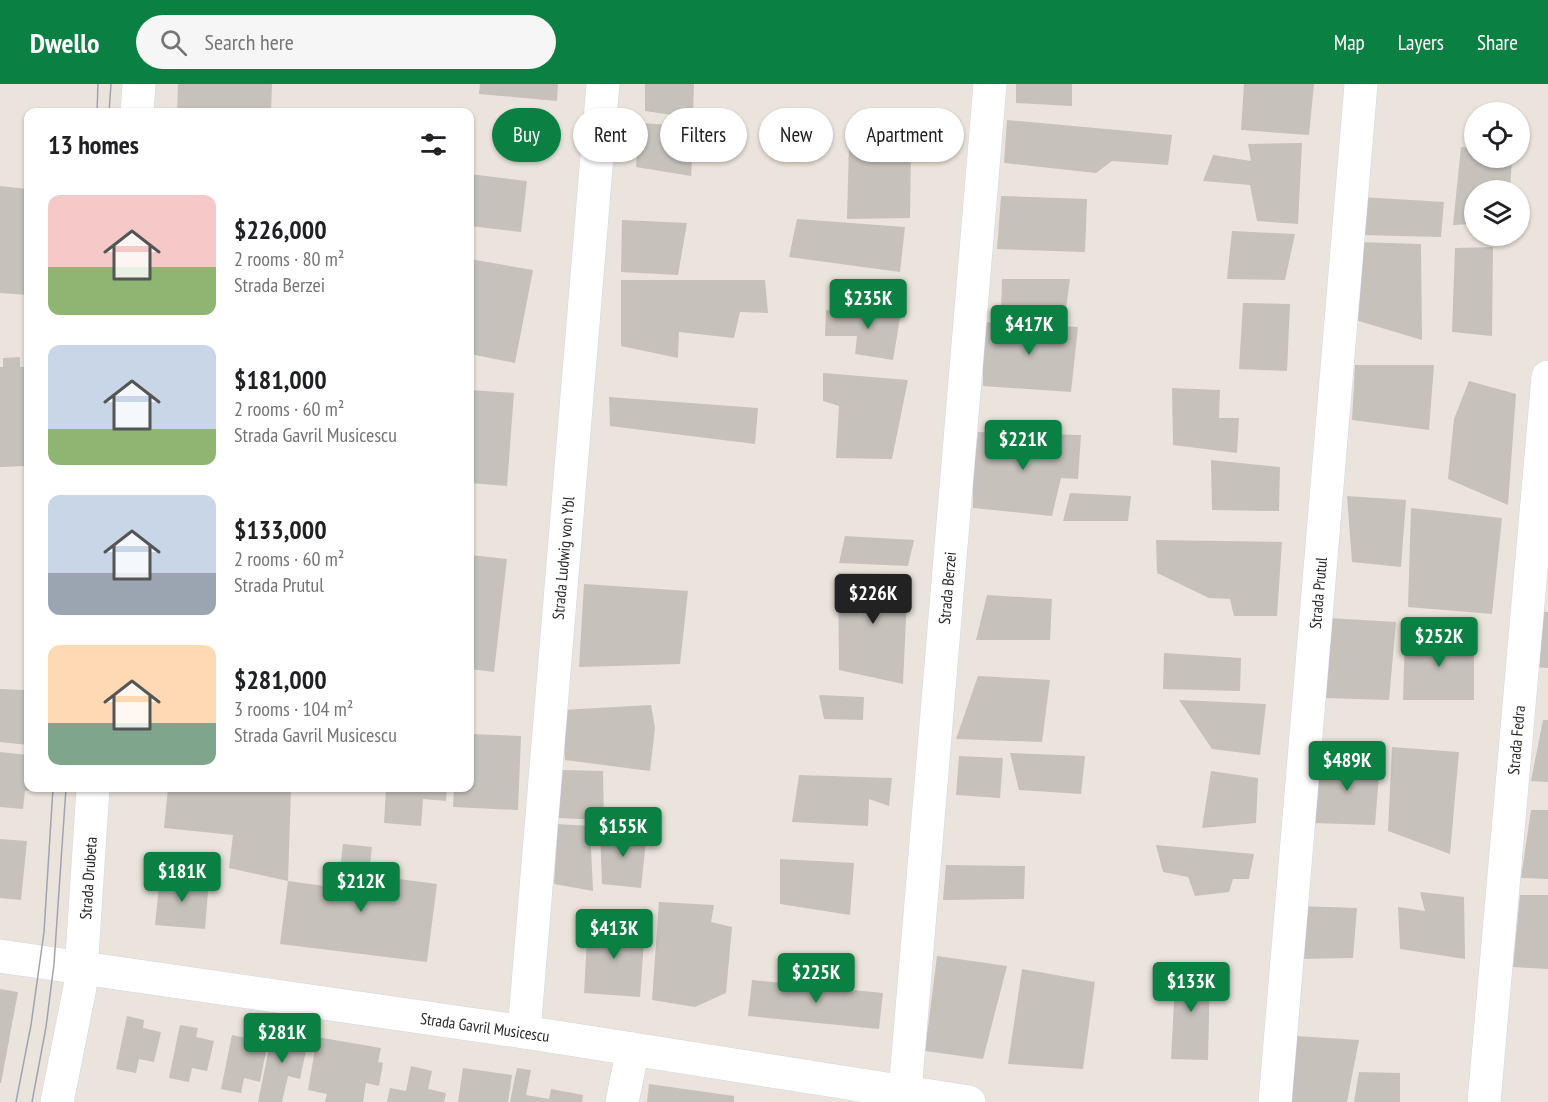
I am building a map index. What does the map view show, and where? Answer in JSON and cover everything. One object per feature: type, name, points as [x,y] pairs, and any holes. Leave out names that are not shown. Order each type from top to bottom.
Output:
[{"type":"street","points":[[137,108],[139,84]]},
{"type":"street","name":"Strada Ludwig von Ybl","points":[[524,1032],[603,84]]},
{"type":"street","name":"Strada Berzei","points":[[905,1092],[990,84]]},
{"type":"street","name":"Strada Prutul","points":[[1275,1102],[1361,84]]},
{"type":"street","name":"Strada Fedra","points":[[1484,1102],[1548,377]]},
{"type":"street","name":"Strada Drubeta","points":[[57,1102],[80,987],[93,792]]},
{"type":"street","name":"Strada Gavril Musicescu","points":[[0,956],[524,1032],[969,1102]]},
{"type":"street","points":[[622,1102],[633,1050]]},
{"type":"building","points":[[178,84],[272,84],[271,108],[177,108]]},
{"type":"building","points":[[480,84],[558,84],[557,101],[479,94]]},
{"type":"building","points":[[645,84],[694,84],[693,108],[660,108],[660,113],[648,111],[648,108],[645,108]]},
{"type":"building","points":[[1016,84],[1072,84],[1072,106],[1016,103]]},
{"type":"building","points":[[1244,84],[1314,84],[1309,135],[1241,130]]},
{"type":"building","points":[[1007,120],[1172,135],[1168,165],[1112,161],[1096,173],[1004,163]]},
{"type":"building","points":[[648,123],[660,124],[660,162],[692,162],[691,176],[636,167],[636,162],[648,162]]},
{"type":"building","points":[[1302,143],[1298,224],[1257,221],[1250,185],[1203,181],[1213,155],[1251,161],[1248,144]]},
{"type":"building","points":[[1461,147],[1464,147],[1464,168],[1511,168],[1511,180],[1464,180],[1464,224],[1453,225]]},
{"type":"building","points":[[849,162],[911,162],[910,218],[847,219]]},
{"type":"building","points":[[474,174],[527,181],[521,232],[474,226]]},
{"type":"building","points":[[0,186],[24,189],[24,295],[0,293]]},
{"type":"building","points":[[1001,196],[1087,199],[1085,252],[997,249]]},
{"type":"building","points":[[1361,197],[1444,202],[1441,237],[1358,235]]},
{"type":"building","points":[[797,219],[905,227],[900,272],[789,257]]},
{"type":"building","points":[[622,220],[687,223],[678,275],[621,272]]},
{"type":"building","points":[[1232,231],[1295,234],[1285,280],[1227,279]]},
{"type":"building","points":[[1357,242],[1421,244],[1422,340],[1352,319]]},
{"type":"building","points":[[1493,247],[1492,336],[1452,332],[1455,248]]},
{"type":"building","points":[[474,260],[533,270],[515,363],[474,355]]},
{"type":"building","points":[[1002,279],[1070,279],[1065,316],[1001,310]]},
{"type":"building","points":[[621,280],[765,280],[768,313],[740,312],[734,338],[679,332],[678,358],[621,346]]},
{"type":"building","points":[[873,303],[902,306],[893,360],[855,354],[857,336],[825,336],[826,310],[873,315]]},
{"type":"building","points":[[1243,303],[1290,304],[1287,371],[1239,369]]},
{"type":"building","points":[[983,322],[1078,327],[1071,392],[983,386]]},
{"type":"building","points":[[20,357],[20,367],[24,367],[24,466],[0,467],[0,367],[3,367],[3,358]]},
{"type":"building","points":[[1355,365],[1434,365],[1429,430],[1352,420]]},
{"type":"building","points":[[823,373],[908,380],[892,459],[836,458],[839,406],[823,401]]},
{"type":"building","points":[[1469,381],[1516,394],[1508,505],[1448,479],[1454,419]]},
{"type":"building","points":[[1172,388],[1220,390],[1219,418],[1239,418],[1237,453],[1173,445]]},
{"type":"building","points":[[474,390],[514,393],[507,486],[474,483]]},
{"type":"building","points":[[609,397],[758,408],[755,444],[610,426]]},
{"type":"building","points":[[978,432],[1081,435],[1078,479],[1061,478],[1052,516],[973,508],[973,475]]},
{"type":"building","points":[[1211,460],[1280,467],[1279,511],[1212,510]]},
{"type":"building","points":[[1070,493],[1131,496],[1128,521],[1063,521]]},
{"type":"building","points":[[1347,496],[1406,500],[1401,567],[1352,562]]},
{"type":"building","points":[[1411,508],[1502,518],[1492,614],[1408,607]]},
{"type":"building","points":[[845,536],[914,540],[908,566],[839,563]]},
{"type":"building","points":[[1156,540],[1282,542],[1277,616],[1234,616],[1230,599],[1209,598],[1157,573]]},
{"type":"building","points":[[474,555],[507,559],[494,672],[474,670]]},
{"type":"building","points":[[838,573],[908,574],[903,684],[839,670]]},
{"type":"building","points":[[584,584],[688,591],[680,664],[579,667]]},
{"type":"building","points":[[987,595],[1052,599],[1050,640],[976,640]]},
{"type":"building","points":[[1536,611],[1548,612],[1548,668],[1536,667]]},
{"type":"building","points":[[1328,618],[1396,622],[1389,700],[1325,698]]},
{"type":"building","points":[[1405,633],[1474,638],[1474,700],[1403,700]]},
{"type":"building","points":[[1164,653],[1241,658],[1240,691],[1163,689]]},
{"type":"building","points":[[978,676],[1050,680],[1042,742],[956,739]]},
{"type":"building","points":[[0,689],[24,690],[24,745],[0,742]]},
{"type":"building","points":[[819,695],[864,697],[863,720],[824,719]]},
{"type":"building","points":[[1179,700],[1266,704],[1260,755],[1212,749]]},
{"type":"building","points":[[651,705],[655,728],[650,771],[565,760],[562,710]]},
{"type":"building","points":[[1543,720],[1548,720],[1548,782],[1531,781]]},
{"type":"building","points":[[474,734],[521,736],[518,810],[453,807],[454,792],[474,792]]},
{"type":"building","points":[[1392,747],[1459,752],[1450,854],[1388,831]]},
{"type":"building","points":[[1339,750],[1360,750],[1364,763],[1380,763],[1375,825],[1312,823],[1315,781],[1331,770]]},
{"type":"building","points":[[0,752],[24,755],[23,809],[0,807]]},
{"type":"building","points":[[1010,753],[1085,756],[1081,794],[1019,790]]},
{"type":"building","points":[[959,756],[1003,758],[1000,798],[956,795]]},
{"type":"building","points":[[561,770],[603,771],[604,820],[557,818]]},
{"type":"building","points":[[1211,771],[1258,778],[1256,823],[1202,828]]},
{"type":"building","points":[[799,775],[892,778],[889,806],[869,799],[868,826],[792,822]]},
{"type":"building","points":[[168,792],[291,792],[288,881],[229,868],[233,835],[164,828]]},
{"type":"building","points":[[386,792],[447,792],[446,801],[423,799],[421,826],[384,823]]},
{"type":"building","points":[[1531,810],[1548,810],[1548,879],[1521,878]]},
{"type":"building","points":[[558,824],[590,826],[593,891],[554,884]]},
{"type":"building","points":[[600,831],[647,832],[641,888],[602,884]]},
{"type":"building","points":[[0,839],[27,841],[21,900],[0,898]]},
{"type":"building","points":[[343,844],[372,847],[369,875],[437,884],[427,962],[280,944],[288,881],[338,888]]},
{"type":"building","points":[[1156,845],[1254,854],[1249,879],[1233,879],[1229,892],[1195,896],[1188,877],[1163,872]]},
{"type":"building","points":[[780,859],[854,863],[850,915],[780,904]]},
{"type":"building","points":[[946,865],[1025,866],[1024,899],[943,900]]},
{"type":"building","points":[[160,876],[209,880],[205,929],[155,925]]},
{"type":"building","points":[[1420,892],[1464,897],[1465,959],[1400,949],[1398,907],[1425,911]]},
{"type":"building","points":[[1520,895],[1548,895],[1548,969],[1513,967]]},
{"type":"building","points":[[659,902],[714,905],[711,922],[732,927],[726,993],[695,1007],[652,1000]]},
{"type":"building","points":[[1299,906],[1357,908],[1353,958],[1297,959]]},
{"type":"building","points":[[588,923],[645,927],[640,997],[584,993]]},
{"type":"building","points":[[937,956],[1007,966],[983,1059],[925,1051]]},
{"type":"building","points":[[1176,965],[1210,966],[1208,1060],[1171,1059]]},
{"type":"building","points":[[1022,969],[1095,982],[1083,1069],[1008,1064]]},
{"type":"building","points":[[752,980],[883,993],[879,1029],[748,1016]]},
{"type":"building","points":[[0,989],[18,992],[1,1083],[0,1083]]},
{"type":"building","points":[[127,1016],[144,1020],[143,1028],[161,1032],[154,1062],[139,1059],[136,1073],[116,1069]]},
{"type":"building","points":[[180,1025],[198,1028],[196,1037],[214,1041],[207,1071],[192,1068],[189,1082],[169,1078]]},
{"type":"building","points":[[273,1029],[309,1036],[300,1079],[288,1076],[282,1102],[258,1102]]},
{"type":"building","points":[[232,1035],[250,1039],[248,1048],[266,1051],[260,1082],[244,1078],[241,1093],[221,1089]]},
{"type":"building","points":[[1297,1036],[1359,1040],[1347,1102],[1287,1102]]},
{"type":"building","points":[[317,1037],[381,1048],[378,1062],[383,1063],[379,1086],[366,1083],[363,1102],[325,1102],[327,1094],[308,1090]]},
{"type":"building","points":[[411,1066],[432,1071],[428,1089],[446,1093],[444,1102],[387,1102],[390,1088],[406,1091]]},
{"type":"building","points":[[463,1068],[512,1075],[508,1102],[458,1102]]},
{"type":"building","points":[[517,1068],[531,1070],[526,1095],[549,1099],[551,1089],[583,1095],[582,1102],[510,1102]]},
{"type":"building","points":[[1359,1072],[1400,1073],[1400,1102],[1354,1102]]},
{"type":"building","points":[[649,1084],[734,1096],[734,1102],[647,1102]]},
{"type":"tram line","points":[[97,108],[98,84]]},
{"type":"tram line","points":[[109,108],[111,84]]},
{"type":"tram line","points":[[16,1102],[31,1025],[44,932],[53,792]]},
{"type":"tram line","points":[[32,1102],[46,1027],[54,964],[66,792]]}]
